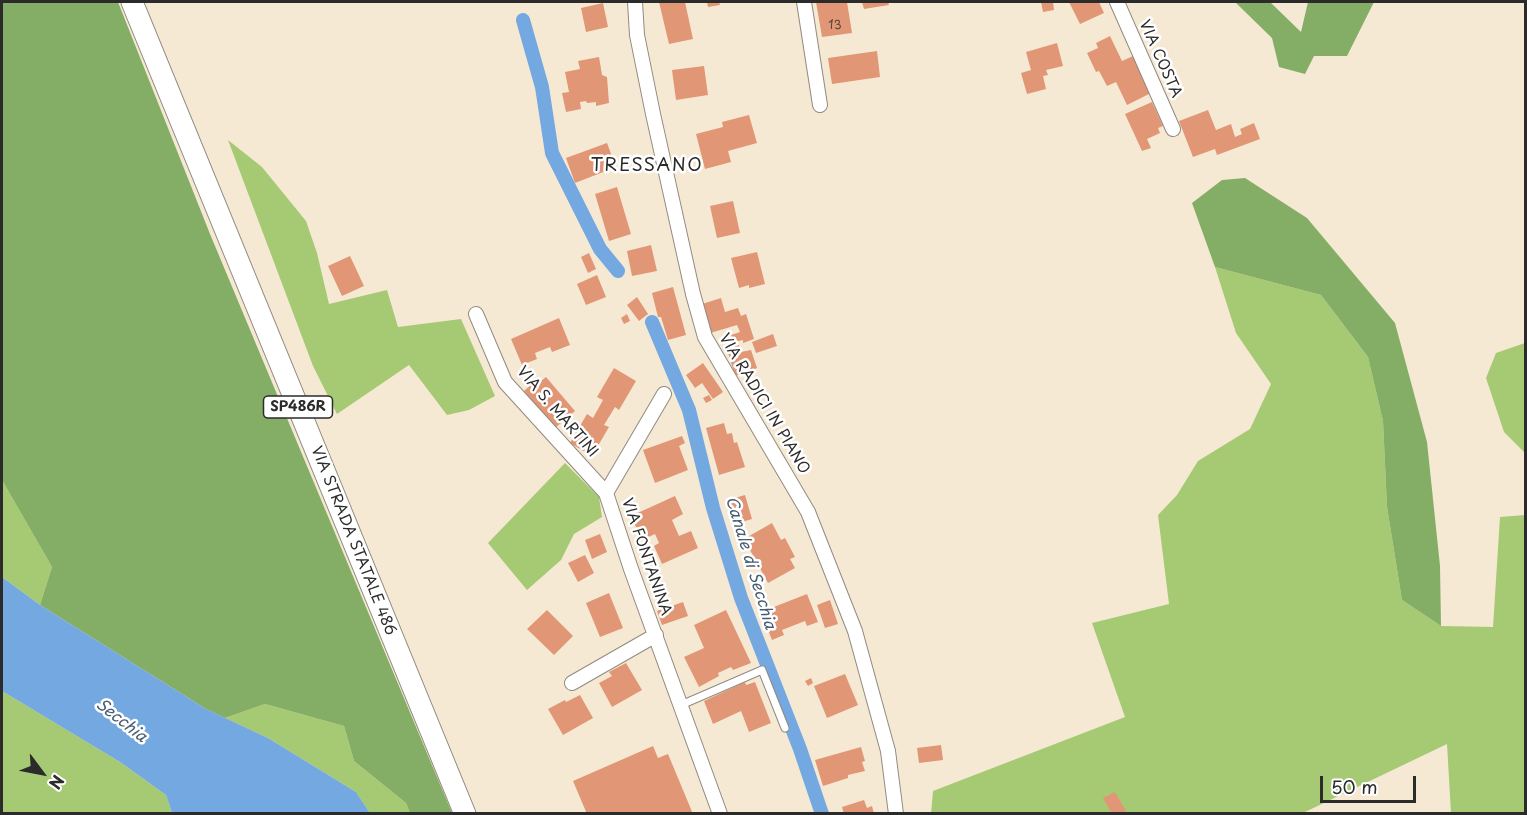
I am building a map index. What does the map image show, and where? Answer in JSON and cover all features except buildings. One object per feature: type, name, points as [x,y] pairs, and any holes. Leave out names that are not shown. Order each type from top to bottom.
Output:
[{"type":"main road","name":"VIA STRADA STATALE 486","points":[[132,2],[465,813]]},
{"type":"street","name":"VIA RADICI IN PIANO","points":[[635,2],[637,35],[651,104],[677,226],[705,337],[808,512],[855,631],[888,751],[896,813]]},
{"type":"street","points":[[804,2],[820,105]]},
{"type":"street","name":"VIA COSTA","points":[[1117,2],[1173,129]]},
{"type":"street","name":"VIA S. MARTINI","points":[[476,314],[505,382],[606,493]]},
{"type":"street","name":"VIA FONTANINA","points":[[664,394],[606,493],[631,569],[720,813]]},
{"type":"street","points":[[572,683],[656,634]]},
{"type":"lane","points":[[681,705],[762,670],[785,728]]},
{"type":"green space","points":[[2,2],[118,2],[210,234],[452,813],[410,813],[406,803],[354,761],[344,726],[265,704],[225,718],[206,709],[40,605],[52,567],[2,480]]},
{"type":"green space","points":[[1235,2],[1270,2],[1301,32],[1308,2],[1374,2],[1347,56],[1314,56],[1305,74],[1279,67],[1272,38]]},
{"type":"green space","points":[[228,140],[262,167],[306,221],[317,253],[329,304],[387,290],[398,327],[461,319],[495,396],[469,410],[447,415],[409,365],[337,414],[313,366]]},
{"type":"green space","points":[[1245,178],[1307,218],[1395,323],[1427,442],[1440,566],[1441,626],[1402,600],[1387,507],[1383,421],[1368,357],[1321,295],[1215,267],[1192,203],[1222,180]]},
{"type":"green space","points":[[1215,267],[1321,295],[1368,357],[1383,421],[1387,507],[1402,600],[1441,626],[1493,627],[1500,517],[1525,515],[1525,813],[1451,813],[1447,744],[1303,813],[931,814],[933,791],[1125,717],[1092,623],[1169,604],[1158,515],[1177,495],[1198,461],[1250,429],[1271,384],[1236,333]]},
{"type":"green space","points":[[1526,343],[1525,453],[1504,432],[1486,378],[1496,353]]},
{"type":"green space","points":[[565,463],[599,497],[602,517],[574,534],[561,560],[527,590],[488,543]]},
{"type":"green space","points":[[2,480],[52,567],[40,605],[2,577]]},
{"type":"green space","points":[[2,691],[120,762],[166,795],[172,813],[2,813]]},
{"type":"green space","points":[[265,704],[344,726],[354,761],[406,803],[410,813],[370,813],[356,792],[268,738],[225,718]]},
{"type":"water","name":"Secchia","points":[[2,577],[40,605],[206,709],[268,738],[356,792],[370,813],[172,813],[166,795],[120,762],[2,691]]},
{"type":"waterway","name":"Canale di Secchia","points":[[523,20],[542,87],[552,153],[600,249],[618,271]]},
{"type":"waterway","name":"Canale di Secchia","points":[[652,322],[689,410],[713,508],[741,598],[800,749],[822,814]]},
{"type":"district","name":"TRESSANO","points":[[647,166]]}]
